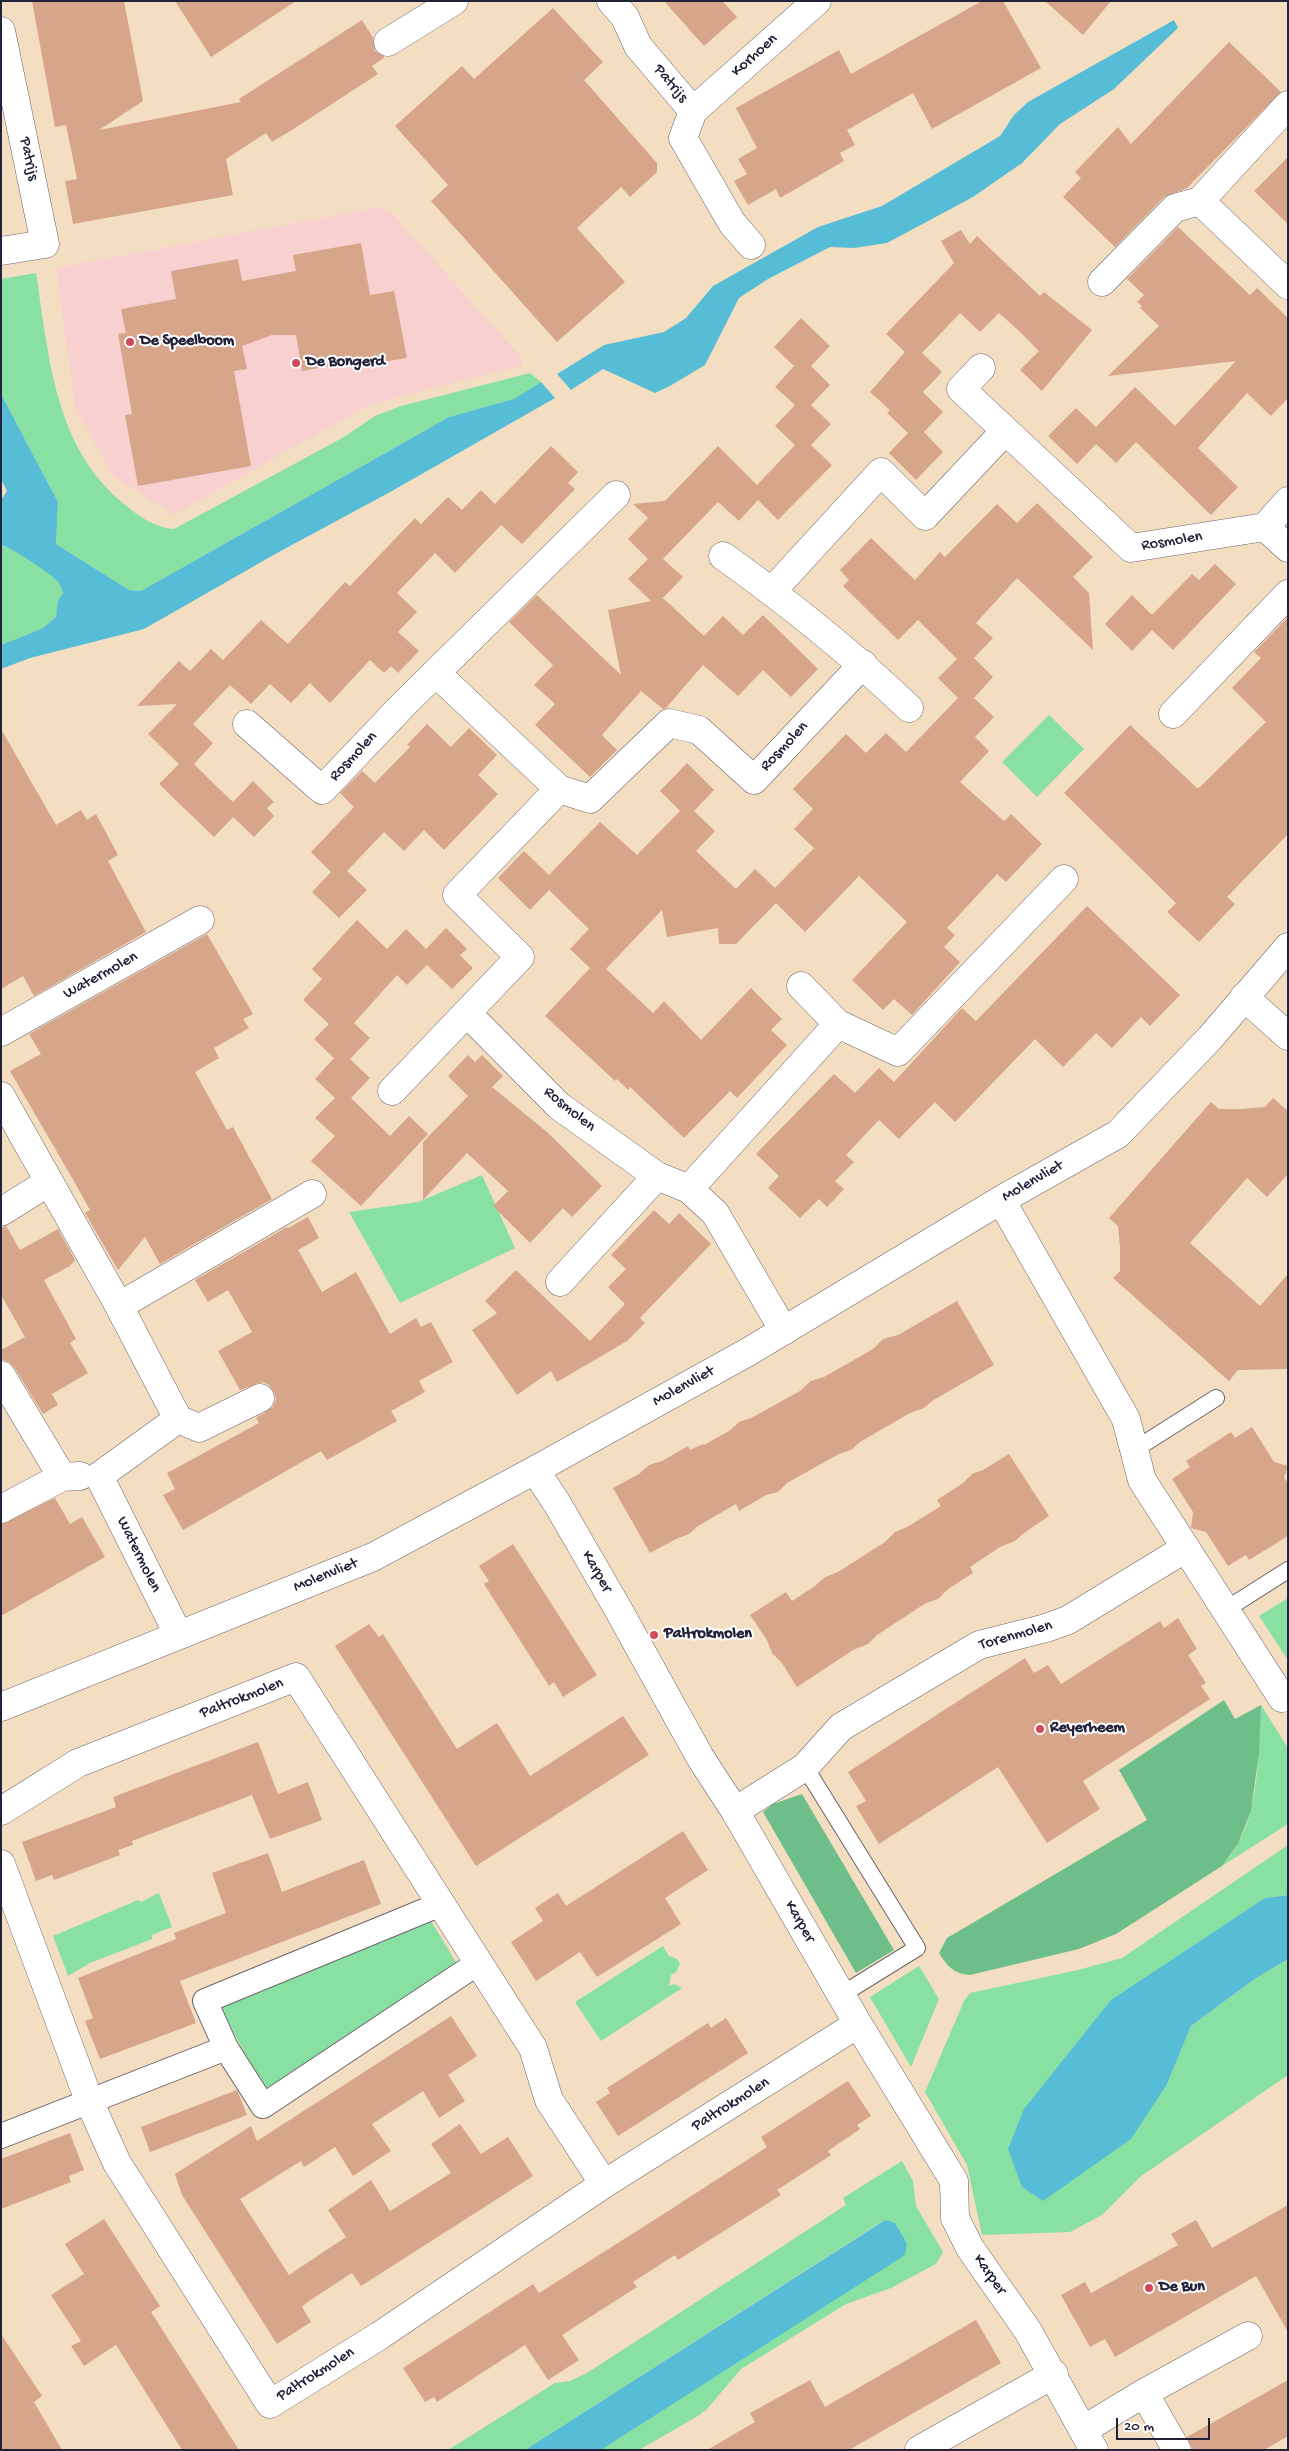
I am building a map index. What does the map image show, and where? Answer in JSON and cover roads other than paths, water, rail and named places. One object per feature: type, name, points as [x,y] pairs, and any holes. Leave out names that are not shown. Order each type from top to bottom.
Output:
[{"type":"street","points":[[388,42],[454,1]]},
{"type":"street","name":"Patrijs","points":[[611,1],[626,17],[638,46],[693,111],[683,138],[732,223],[751,245]]},
{"type":"street","name":"Korhoen","points":[[693,111],[817,1]]},
{"type":"street","name":"Patrijs","points":[[1,31],[45,244],[1,251]]},
{"type":"street","points":[[1102,282],[1175,208],[1200,201],[1288,105]]},
{"type":"street","points":[[1200,201],[1288,285]]},
{"type":"street","name":"Rosmolen","points":[[981,368],[961,389],[1130,548],[1265,527]]},
{"type":"street","points":[[772,591],[881,472],[925,516],[1005,431]]},
{"type":"street","name":"Rosmolen","points":[[246,724],[322,790],[436,673],[616,495]]},
{"type":"street","points":[[1288,501],[1265,527],[1288,548]]},
{"type":"street","points":[[723,556],[772,591],[863,664],[909,708]]},
{"type":"street","points":[[1173,714],[1288,594]]},
{"type":"street","name":"Rosmolen","points":[[436,673],[559,790],[590,799],[669,723],[699,730],[754,780],[863,664]]},
{"type":"street","points":[[392,1091],[520,957],[457,895],[559,790]]},
{"type":"street","points":[[801,986],[838,1024],[898,1052],[1064,879]]},
{"type":"street","name":"Watermolen","points":[[1,1032],[200,920]]},
{"type":"street","name":"Molenvliet","points":[[1,1706],[373,1557],[535,1470],[784,1331],[1001,1200],[1118,1134],[1210,1038],[1288,947]]},
{"type":"street","points":[[1244,997],[1288,1036]]},
{"type":"street","name":"Rosmolen","points":[[467,1013],[559,1106],[657,1176],[689,1189],[715,1214],[784,1331]]},
{"type":"street","points":[[689,1189],[838,1024]]},
{"type":"street","points":[[1,1096],[119,1306],[178,1419],[199,1428],[260,1398]]},
{"type":"street","points":[[560,1282],[657,1176]]},
{"type":"street","points":[[1,1212],[49,1182]]},
{"type":"street","points":[[119,1306],[312,1194]]},
{"type":"street","points":[[1001,1200],[1126,1420],[1142,1480],[1282,1698]]},
{"type":"street","points":[[1,1375],[62,1477]]},
{"type":"street","points":[[1,1509],[62,1477],[99,1476],[178,1419]]},
{"type":"street","name":"Karper","points":[[535,1470],[609,1593],[700,1758],[735,1811],[858,2024],[954,2181],[955,2218],[970,2248],[1028,2331],[1054,2374],[1088,2440],[1144,2393],[1248,2336]]},
{"type":"street","name":"Watermolen","points":[[99,1476],[178,1634]]},
{"type":"street","name":"Torenmolen","points":[[735,1811],[806,1766],[841,1727],[979,1644],[1046,1628],[1068,1620],[1186,1548]]},
{"type":"street","name":"Paltrokmolen","points":[[1,1811],[78,1763],[296,1677],[532,2048],[549,2100],[604,2184]]},
{"type":"street","name":"Paltrokmolen","points":[[1,1864],[90,2103],[117,2163],[270,2404],[379,2336],[604,2184],[858,2024]]},
{"type":"street","points":[[441,1904],[205,2000],[226,2048],[263,2106],[478,1963]]},
{"type":"street","points":[[1,2136],[90,2103],[226,2048]]},
{"type":"street","points":[[919,2450],[1054,2374]]},
{"type":"street","points":[[1144,2393],[1177,2450]]},
{"type":"lane","points":[[1134,1450],[1216,1398]]},
{"type":"lane","points":[[1225,1610],[1288,1570]]},
{"type":"lane","points":[[806,1766],[918,1948],[841,1995]]},
{"type":"water","points":[[1174,20],[1178,28],[1114,89],[1060,124],[1022,163],[973,197],[887,243],[854,248],[830,247],[768,279],[739,298],[705,365],[670,386],[655,393],[603,369],[571,390],[557,374],[604,345],[664,332],[686,318],[713,286],[818,227],[882,206],[1000,136],[1014,115],[1028,102]]},
{"type":"water","points":[[541,382],[555,398],[144,629],[30,658],[1,669],[1,645],[43,628],[56,617],[58,600],[63,593],[58,582],[48,573],[21,555],[1,545],[1,500],[7,491],[1,479],[1,394],[58,502],[56,544],[129,590],[141,591],[449,417],[514,399]]},
{"type":"water","points":[[1288,1895],[1288,1959],[1256,1978],[1191,2026],[1167,2084],[1131,2139],[1043,2201],[1022,2187],[1008,2149],[1024,2109],[1111,2000],[1265,1898]]},
{"type":"water","points":[[885,2220],[895,2223],[907,2244],[905,2255],[601,2450],[525,2450]]},
{"type":"place","name":"De Speelboom","points":[[130,342]]},
{"type":"place","name":"De Bongerd","points":[[296,363]]},
{"type":"place","name":"Paltrokmolen","points":[[654,1635]]},
{"type":"place","name":"Reyerheem","points":[[1040,1729]]},
{"type":"place","name":"De Bun","points":[[1149,2288]]}]
